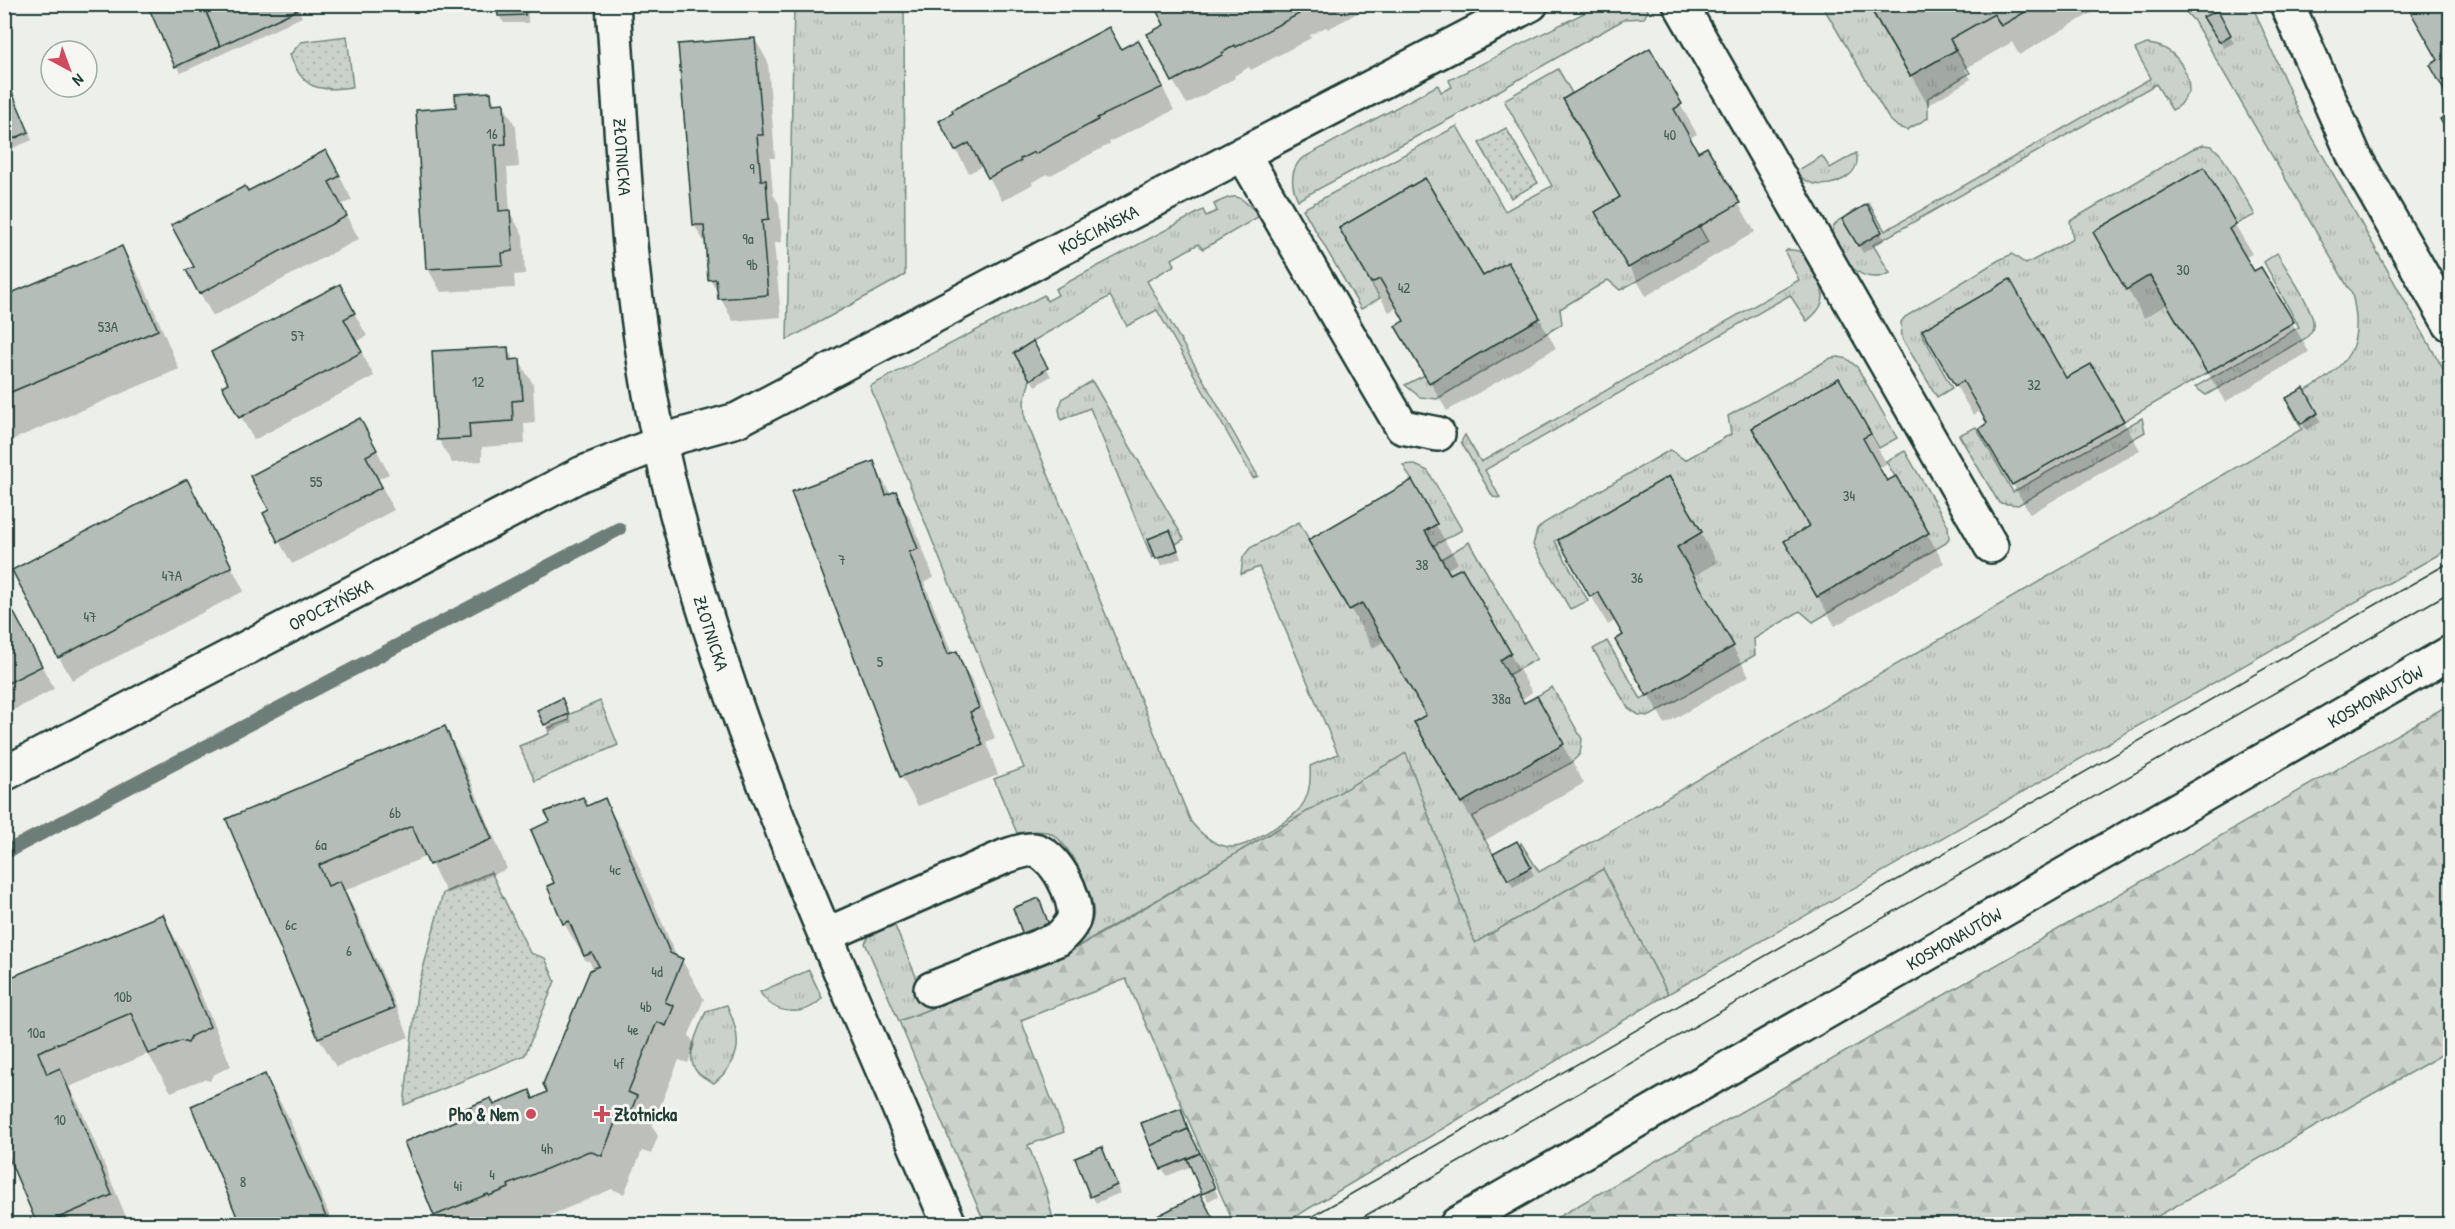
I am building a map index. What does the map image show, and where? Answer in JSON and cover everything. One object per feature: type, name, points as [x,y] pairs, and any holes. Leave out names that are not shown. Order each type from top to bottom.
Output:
[{"type":"street","name":"ZŁOTNICKA","points":[[613,4],[629,237],[648,385],[678,520],[746,736],[826,935],[949,1224]]},
{"type":"street","name":"KOŚCIAŃSKA","points":[[660,443],[737,420],[1531,4]]},
{"type":"street","points":[[1680,4],[1991,546]]},
{"type":"street","points":[[2287,4],[2355,158],[2451,324]]},
{"type":"street","points":[[1243,154],[1402,427],[1438,434]]},
{"type":"street","name":"OPOCZYŃSKA","points":[[4,774],[581,474],[660,443]]},
{"type":"street","name":"KOSMONAUTÓW","points":[[1457,1224],[2451,653]]},
{"type":"street","points":[[826,935],[1006,856],[1032,850],[1047,855],[1061,875],[1074,906],[1074,918],[1067,930],[1058,939],[931,989]]},
{"type":"green space","points":[[794,5],[904,5],[905,275],[787,340]]},
{"type":"green space","points":[[1600,5],[1609,5],[1612,10],[1617,5],[1646,5],[1648,11],[1644,18],[1625,19],[1453,117],[1298,200],[1294,189],[1293,174],[1301,159],[1438,85],[1441,92],[1452,87],[1449,80]]},
{"type":"green space","points":[[1822,5],[1868,5],[1910,76],[1956,50],[1970,73],[1928,98],[1928,118],[1907,130],[1898,127],[1889,119]]},
{"type":"green space","points":[[2171,5],[2252,5],[2300,115],[2450,381],[2450,548],[1668,994],[1603,869],[1475,943],[1406,754],[1073,949],[1090,927],[1093,918],[1091,897],[1073,858],[1057,838],[1042,831],[1017,833],[994,779],[1024,768],[870,386],[1044,295],[1047,301],[1058,295],[1055,289],[1203,210],[1206,216],[1217,211],[1214,204],[1234,197],[1242,199],[1257,213],[1258,217],[1203,249],[1198,244],[1172,259],[1175,265],[1147,281],[1258,476],[1253,478],[1157,310],[1127,326],[1110,296],[1033,341],[1030,380],[1024,401],[1025,418],[1191,822],[1203,835],[1218,844],[1234,847],[1248,843],[1275,828],[1300,809],[1308,791],[1310,766],[1338,754],[1259,567],[1241,574],[1243,557],[1250,548],[1299,522],[1349,610],[1362,603],[1426,715],[1414,722],[1461,803],[1563,744],[1537,696],[1552,687],[1582,739],[1580,754],[1571,763],[1472,817],[1508,880],[1531,867],[1520,846],[1521,843],[1539,872],[2302,429],[2286,400],[2301,424],[2318,414],[2305,391],[2333,372],[2350,352],[2356,327],[2356,312],[2352,294],[2194,21],[2184,10]]},
{"type":"green space","points":[[347,36],[353,87],[322,88],[307,82],[301,76],[290,55],[301,42]]},
{"type":"green space","points":[[2147,44],[2164,48],[2171,53],[2186,73],[2189,91],[2178,107],[2172,110],[2156,84],[1873,245],[1890,273],[1879,277],[1869,277],[1861,274],[1846,261],[1832,233],[1833,227],[1839,220],[1869,204],[1885,231],[2151,78],[2135,49]]},
{"type":"green space","points":[[1558,69],[1572,93],[1563,99],[1620,197],[1699,226],[1708,242],[1620,290],[1608,280],[1560,309],[1562,324],[1437,399],[1420,397],[1405,385],[1425,375],[1429,383],[1540,318],[1508,262],[1483,276],[1425,178],[1339,228],[1380,298],[1361,309],[1303,209],[1457,126],[1505,211],[1552,186],[1504,100]]},
{"type":"green space","points":[[1506,128],[1538,183],[1511,198],[1479,143]]},
{"type":"green space","points":[[2203,145],[2212,146],[2221,155],[2255,215],[2236,224],[2204,167],[2093,232],[2126,289],[2150,275],[2207,373],[2124,421],[2091,365],[2066,378],[2010,280],[1922,330],[1921,332],[1952,388],[1937,397],[1902,338],[1901,322],[1905,317],[1999,260],[2012,254],[2026,264],[2073,239],[2070,221],[2192,149]]},
{"type":"green space","points":[[1856,153],[1855,168],[1851,174],[1838,182],[1822,185],[1812,183],[1804,180],[1795,172],[1822,156],[1830,168]]},
{"type":"green space","points":[[1797,250],[1803,255],[1815,274],[1823,294],[1821,305],[1807,321],[1790,295],[1485,470],[1500,498],[1493,497],[1461,442],[1465,435],[1481,462],[1799,280],[1785,252]]},
{"type":"green space","points":[[2277,253],[2310,310],[2313,319],[2312,331],[2306,338],[2206,395],[2195,387],[2299,327],[2264,262]]},
{"type":"green space","points":[[1831,358],[1847,359],[1857,367],[1897,438],[1879,448],[1839,378],[1752,428],[1809,526],[1785,542],[1817,597],[1928,533],[1886,461],[1905,451],[1948,526],[1949,538],[1946,543],[1813,622],[1800,611],[1754,639],[1755,655],[1650,716],[1639,715],[1628,708],[1593,649],[1607,641],[1641,699],[1734,646],[1677,547],[1702,532],[1669,476],[1555,541],[1588,601],[1570,609],[1533,545],[1537,530],[1544,523],[1670,450],[1685,460],[1731,434],[1728,416]]},
{"type":"green space","points":[[1092,381],[1184,539],[1176,544],[1170,530],[1148,539],[1154,557],[1152,558],[1090,408],[1061,420],[1059,409],[1063,398]]},
{"type":"green space","points":[[2142,418],[2145,432],[2018,505],[1999,503],[1959,435],[1976,427],[2013,492]]},
{"type":"green space","points":[[1413,464],[1428,471],[1462,530],[1433,546],[1425,531],[1437,524],[1403,465]]},
{"type":"green space","points":[[1469,542],[1537,659],[1508,675],[1500,660],[1511,653],[1462,568],[1450,574],[1441,559]]},
{"type":"green space","points":[[600,701],[618,745],[535,781],[519,746],[549,734],[548,728],[569,720],[568,715]]},
{"type":"green space","points":[[2450,704],[2450,1050],[2144,1224],[1546,1224]]},
{"type":"green space","points":[[1406,753],[1475,943],[1603,869],[1668,994],[1283,1224],[1234,1224],[1126,979],[1021,1020],[1064,1132],[1028,1145],[1046,1190],[1054,1224],[985,1224],[899,1021],[1058,959]]},
{"type":"green space","points":[[491,872],[530,953],[545,958],[555,981],[525,1055],[404,1105],[417,992],[443,893]]},
{"type":"green space","points":[[892,919],[930,1010],[899,1021],[865,943],[871,933]]},
{"type":"green space","points":[[809,970],[822,998],[807,1009],[790,1011],[781,1009],[766,1000],[760,992]]},
{"type":"green space","points":[[727,1005],[735,1028],[737,1047],[730,1065],[714,1083],[697,1072],[693,1065],[692,1050],[706,1011]]},
{"type":"building","points":[[147,4],[203,4],[220,46],[175,67]]},
{"type":"building","points":[[203,4],[297,4],[299,9],[220,46]]},
{"type":"building","points":[[497,4],[525,4],[525,15],[498,16]]},
{"type":"building","points":[[1153,4],[1318,4],[1298,12],[1299,14],[1236,47],[1235,45],[1222,55],[1172,82],[1147,34],[1164,25]]},
{"type":"building","points":[[1868,4],[2039,4],[2001,26],[1994,14],[1950,39],[1956,50],[1910,76]]},
{"type":"building","points":[[2406,4],[2450,4],[2450,101],[2430,65],[2438,60]]},
{"type":"building","points":[[2218,10],[2231,35],[2219,42],[2203,17]]},
{"type":"building","points":[[1109,27],[1121,49],[1138,40],[1163,87],[1097,118],[1098,120],[1035,154],[1034,152],[1020,159],[1021,161],[988,178],[969,143],[955,151],[939,121],[953,113],[952,110]]},
{"type":"building","points":[[755,38],[763,135],[757,135],[761,180],[766,180],[769,219],[762,220],[768,295],[718,299],[716,279],[708,280],[704,225],[693,225],[678,44]]},
{"type":"building","points":[[1650,48],[1682,104],[1674,109],[1698,152],[1707,147],[1740,203],[1628,268],[1595,212],[1620,197],[1563,99]]},
{"type":"building","points":[[6,78],[29,132],[4,143],[4,79]]},
{"type":"building","points":[[491,92],[492,104],[504,103],[506,144],[495,145],[499,211],[510,210],[513,251],[502,253],[503,265],[426,269],[416,110],[456,107],[455,94]]},
{"type":"building","points":[[2450,113],[2450,137],[2440,119]]},
{"type":"building","points":[[326,150],[340,176],[329,182],[347,216],[199,294],[186,270],[194,267],[171,225],[245,186],[248,191]]},
{"type":"building","points":[[2204,167],[2236,224],[2229,229],[2254,271],[2261,267],[2294,322],[2207,373],[2150,275],[2126,290],[2093,232]]},
{"type":"building","points":[[1425,178],[1483,276],[1508,262],[1540,318],[1429,383],[1395,326],[1404,321],[1393,301],[1380,279],[1371,283],[1339,228]]},
{"type":"building","points":[[1867,204],[1882,232],[1858,246],[1842,219]]},
{"type":"building","points":[[122,246],[158,330],[4,395],[4,296]]},
{"type":"building","points":[[2010,279],[2066,378],[2091,364],[2124,421],[2012,485],[1979,429],[1987,423],[1963,381],[1955,386],[1922,330]]},
{"type":"building","points":[[340,284],[355,313],[344,319],[362,352],[239,418],[222,386],[228,383],[211,352]]},
{"type":"building","points":[[1033,341],[1048,368],[1030,380],[1014,353]]},
{"type":"building","points":[[508,347],[509,360],[520,359],[523,400],[512,401],[513,421],[469,424],[470,438],[437,440],[432,351]]},
{"type":"building","points":[[1839,378],[1871,434],[1863,438],[1887,481],[1896,476],[1929,533],[1817,597],[1784,541],[1809,526],[1752,428]]},
{"type":"building","points":[[2304,388],[2318,413],[2301,424],[2286,398]]},
{"type":"building","points":[[360,418],[377,450],[366,456],[382,487],[278,542],[263,513],[269,510],[250,476]]},
{"type":"building","points":[[874,461],[886,495],[896,491],[918,549],[909,552],[948,654],[957,651],[979,708],[970,712],[983,745],[900,777],[791,492]]},
{"type":"building","points":[[1669,476],[1702,532],[1677,547],[1734,646],[1647,696],[1615,640],[1623,635],[1598,592],[1590,597],[1558,540]]},
{"type":"building","points":[[187,479],[232,567],[58,658],[12,570]]},
{"type":"building","points":[[1412,480],[1437,524],[1425,531],[1450,574],[1462,568],[1511,653],[1500,660],[1524,703],[1537,696],[1564,744],[1461,803],[1414,722],[1426,715],[1362,603],[1349,610],[1308,540]]},
{"type":"building","points":[[1170,530],[1178,550],[1156,559],[1148,539]]},
{"type":"building","points":[[4,594],[42,666],[4,685]]},
{"type":"building","points":[[562,698],[569,714],[544,725],[537,710]]},
{"type":"building","points":[[445,726],[492,839],[429,865],[412,826],[319,865],[328,886],[340,881],[394,1008],[318,1038],[226,819]]},
{"type":"building","points":[[583,797],[587,806],[605,798],[670,953],[683,959],[665,1002],[674,1006],[666,1026],[657,1022],[628,1092],[637,1096],[629,1116],[619,1113],[602,1156],[589,1151],[508,1185],[509,1188],[434,1216],[404,1142],[457,1120],[454,1113],[491,1098],[494,1105],[530,1090],[533,1099],[547,1092],[543,1084],[590,970],[599,966],[592,953],[584,956],[569,921],[563,924],[547,886],[554,883],[531,830],[550,821],[545,812]]},
{"type":"building","points":[[1517,841],[1531,867],[1508,880],[1493,854]]},
{"type":"building","points":[[1039,898],[1049,925],[1023,935],[1013,908]]},
{"type":"building","points":[[163,914],[210,1027],[191,1036],[188,1043],[181,1041],[148,1054],[131,1013],[38,1052],[47,1074],[60,1068],[112,1195],[44,1224],[37,1224],[4,1147],[4,980]]},
{"type":"building","points":[[265,1074],[329,1224],[240,1224],[191,1106]]},
{"type":"building","points":[[1181,1108],[1188,1129],[1150,1146],[1141,1123]]},
{"type":"building","points":[[1188,1129],[1200,1153],[1161,1169],[1150,1146]]},
{"type":"building","points":[[1102,1147],[1117,1185],[1090,1197],[1075,1158]]},
{"type":"building","points":[[1200,1153],[1215,1188],[1202,1194],[1187,1159]]},
{"type":"building","points":[[1200,1194],[1216,1224],[1142,1224]]},
{"type":"waterway","points":[[4,853],[619,529]]},
{"type":"tram line","points":[[1299,1224],[2450,562]]},
{"type":"tram line","points":[[1351,1224],[2450,592]]},
{"type":"place","name":"Pho & Nem","points":[[531,1114]]},
{"type":"place","name":"Złotnicka","points":[[602,1114]]}]
